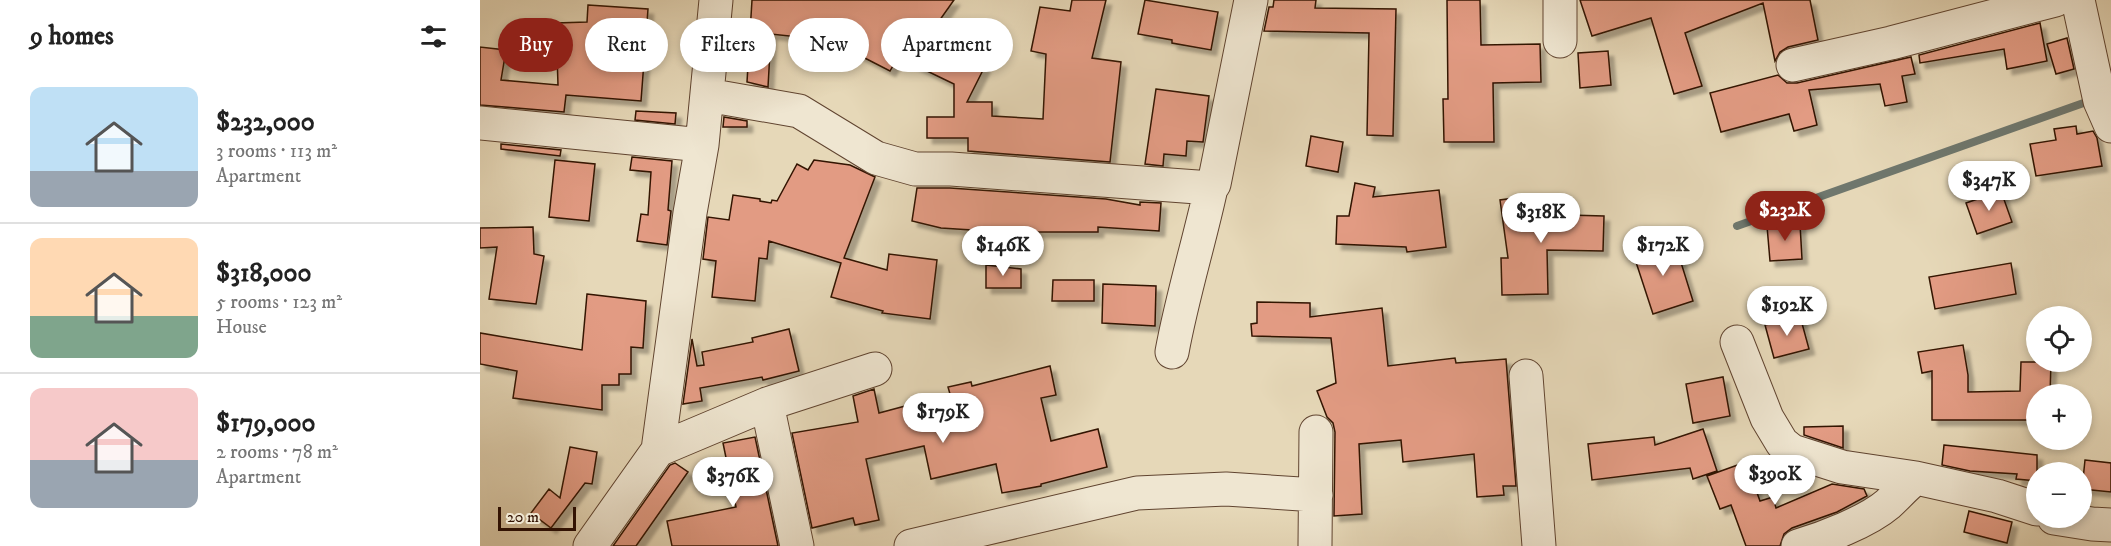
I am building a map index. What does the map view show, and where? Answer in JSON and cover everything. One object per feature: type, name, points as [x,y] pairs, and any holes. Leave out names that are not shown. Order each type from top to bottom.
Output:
[{"type":"street","points":[[590,546],[658,450],[690,213],[702,145],[716,0]]},
{"type":"street","points":[[1172,352],[1179,314],[1198,248],[1211,188],[1214,184],[1251,0]]},
{"type":"street","points":[[1560,0],[1560,41]]},
{"type":"street","points":[[1793,65],[1891,43],[2055,0]]},
{"type":"street","points":[[2078,0],[2100,101],[2111,126]]},
{"type":"street","points":[[707,95],[799,111],[876,158],[915,169],[1211,188]]},
{"type":"street","points":[[480,123],[702,145]]},
{"type":"street","points":[[1737,342],[1767,418],[1782,443],[1792,451],[1842,467],[1916,478],[1997,496],[2026,505]]},
{"type":"street","points":[[658,450],[767,404],[875,369]]},
{"type":"street","points":[[1526,376],[1539,546]]},
{"type":"street","points":[[767,404],[798,546]]},
{"type":"street","points":[[1316,432],[1316,546]]},
{"type":"street","points":[[1798,546],[1829,536],[1874,513],[1889,504],[1903,487],[1916,478]]},
{"type":"street","points":[[911,546],[1137,493],[1226,489],[1316,495]]},
{"type":"street","points":[[2092,524],[2111,525]]},
{"type":"building","points":[[752,0],[954,0],[941,18],[881,18],[881,66],[869,60],[869,18],[788,18],[788,36],[776,35],[776,18],[751,18]]},
{"type":"building","points":[[1072,0],[1106,0],[1092,58],[1121,62],[1110,162],[968,151],[968,138],[927,138],[927,117],[954,117],[954,84],[929,72],[982,72],[967,102],[992,102],[992,116],[1043,119],[1046,54],[1031,51],[1040,7],[1070,11]]},
{"type":"building","points":[[1145,0],[1218,12],[1211,50],[1138,34]]},
{"type":"building","points":[[1274,0],[1316,0],[1315,8],[1396,9],[1393,136],[1367,135],[1369,33],[1264,31],[1269,7],[1273,7]]},
{"type":"building","points":[[1447,0],[1480,0],[1481,45],[1540,44],[1541,82],[1493,83],[1494,142],[1444,142],[1443,99],[1448,99]]},
{"type":"building","points":[[1580,0],[1810,0],[1818,40],[1788,47],[1780,52],[1775,61],[1763,3],[1685,33],[1702,86],[1674,94],[1651,18],[1592,36]]},
{"type":"building","points":[[588,5],[648,9],[647,18],[587,18]]},
{"type":"building","points":[[573,22],[585,22],[585,72],[643,72],[641,101],[566,95],[564,112],[480,105],[480,47],[498,49],[498,72],[502,72],[501,80],[558,85],[558,72],[573,72]]},
{"type":"building","points":[[2040,23],[2047,61],[2007,69],[2004,49],[1920,63],[1919,55]]},
{"type":"building","points":[[2067,38],[2074,69],[2056,74],[2047,44]]},
{"type":"building","points":[[1608,51],[1611,85],[1580,88],[1578,53]]},
{"type":"building","points":[[1911,57],[1915,74],[1902,76],[1907,102],[1885,106],[1880,84],[1809,90],[1817,125],[1794,131],[1789,114],[1721,132],[1710,93],[1778,75],[1787,83],[1797,83]]},
{"type":"building","points":[[748,72],[769,72],[768,87],[747,82]]},
{"type":"building","points":[[1156,89],[1209,96],[1203,142],[1187,141],[1186,156],[1164,154],[1163,166],[1145,164]]},
{"type":"building","points":[[636,111],[676,113],[675,124],[635,120]]},
{"type":"building","points":[[724,117],[747,121],[747,127],[723,127]]},
{"type":"building","points":[[2076,126],[2077,134],[2093,131],[2097,138],[2102,166],[2036,176],[2030,144],[2056,140],[2054,129]]},
{"type":"building","points":[[1311,136],[1343,142],[1338,172],[1306,166]]},
{"type":"building","points":[[501,144],[561,150],[560,156],[501,149]]},
{"type":"building","points":[[632,157],[672,161],[668,210],[671,211],[667,245],[637,241],[641,214],[648,215],[651,172],[630,170]]},
{"type":"building","points":[[555,160],[595,164],[589,221],[549,217]]},
{"type":"building","points":[[814,160],[850,165],[875,177],[844,258],[887,270],[889,254],[937,260],[930,319],[882,313],[883,311],[831,297],[841,263],[769,241],[767,259],[759,258],[755,301],[712,297],[716,261],[703,259],[708,217],[729,220],[733,195],[771,203],[772,200],[777,201],[797,164],[808,170]]},
{"type":"building","points":[[1355,183],[1375,187],[1373,197],[1439,190],[1446,247],[1407,252],[1406,247],[1336,244],[1337,216],[1349,216]]},
{"type":"building","points":[[917,188],[950,188],[1106,199],[1140,205],[1140,202],[1161,203],[1159,231],[1098,227],[1098,232],[1022,232],[1022,249],[987,240],[987,231],[941,228],[912,221]]},
{"type":"building","points":[[2001,191],[2012,222],[1977,234],[1966,203]]},
{"type":"building","points":[[1529,196],[1531,214],[1604,216],[1603,251],[1547,250],[1548,294],[1502,295],[1501,258],[1508,258],[1500,200]]},
{"type":"building","points":[[1800,224],[1802,259],[1770,261],[1767,226]]},
{"type":"building","points":[[533,227],[534,254],[544,256],[536,304],[489,299],[497,247],[480,248],[480,228]]},
{"type":"building","points":[[1674,240],[1693,301],[1653,314],[1633,253]]},
{"type":"building","points":[[2011,263],[2016,294],[1935,309],[1929,277]]},
{"type":"building","points":[[986,265],[1021,269],[1021,288],[986,288]]},
{"type":"building","points":[[1053,280],[1094,280],[1094,301],[1052,301]]},
{"type":"building","points":[[1103,284],[1156,286],[1155,326],[1102,323]]},
{"type":"building","points":[[587,294],[646,301],[643,348],[631,347],[631,374],[619,374],[619,385],[602,385],[602,410],[513,398],[517,371],[480,364],[480,333],[582,350]]},
{"type":"building","points":[[1257,302],[1310,303],[1310,317],[1382,308],[1388,366],[1455,358],[1456,363],[1506,359],[1516,486],[1503,486],[1504,495],[1477,497],[1474,454],[1403,462],[1401,440],[1359,444],[1362,514],[1334,516],[1335,432],[1317,391],[1336,383],[1331,338],[1252,336],[1251,324],[1257,323]]},
{"type":"building","points":[[1800,316],[1809,349],[1774,358],[1765,325]]},
{"type":"building","points":[[789,329],[799,371],[763,380],[762,377],[700,388],[702,401],[683,404],[692,339],[697,366],[704,365],[702,352],[753,342],[752,338]]},
{"type":"building","points":[[1963,345],[1968,392],[2020,391],[2021,362],[2026,362],[2026,372],[2051,372],[2050,384],[2026,384],[2026,420],[1932,420],[1932,371],[1922,373],[1918,352]]},
{"type":"building","points":[[1050,366],[1056,395],[1041,398],[1051,441],[1098,429],[1107,467],[1041,484],[1041,486],[1002,493],[996,464],[931,479],[924,446],[866,459],[879,520],[855,525],[853,518],[812,528],[792,433],[858,422],[853,396],[874,389],[879,413],[950,394],[948,387],[971,382],[972,386]]},
{"type":"building","points":[[1723,377],[1730,416],[1693,423],[1686,384]]},
{"type":"building","points":[[1843,426],[1843,448],[1804,435],[1804,427]]},
{"type":"building","points":[[1703,429],[1717,471],[1693,479],[1690,468],[1592,480],[1588,444],[1654,437],[1655,445]]},
{"type":"building","points":[[755,437],[778,546],[672,546],[667,521],[736,507],[723,443]]},
{"type":"building","points":[[1944,445],[2037,455],[2037,462],[2026,462],[2026,480],[2016,479],[2017,474],[1970,471],[1942,465]]},
{"type":"building","points":[[570,447],[597,452],[592,484],[585,483],[551,528],[531,513],[549,489],[560,498]]},
{"type":"building","points":[[2085,460],[2111,463],[2111,492],[2092,490],[2092,462],[2085,462]]},
{"type":"building","points":[[1746,462],[1760,501],[1773,497],[1776,508],[1832,484],[1864,489],[1867,496],[1837,512],[1792,528],[1784,534],[1780,546],[1746,546],[1731,505],[1720,509],[1707,476]]},
{"type":"building","points":[[675,463],[688,472],[636,546],[613,546],[670,465]]},
{"type":"building","points":[[1969,511],[2012,522],[2007,543],[1964,532]]},
{"type":"waterway","points":[[1737,226],[2092,100]]}]
